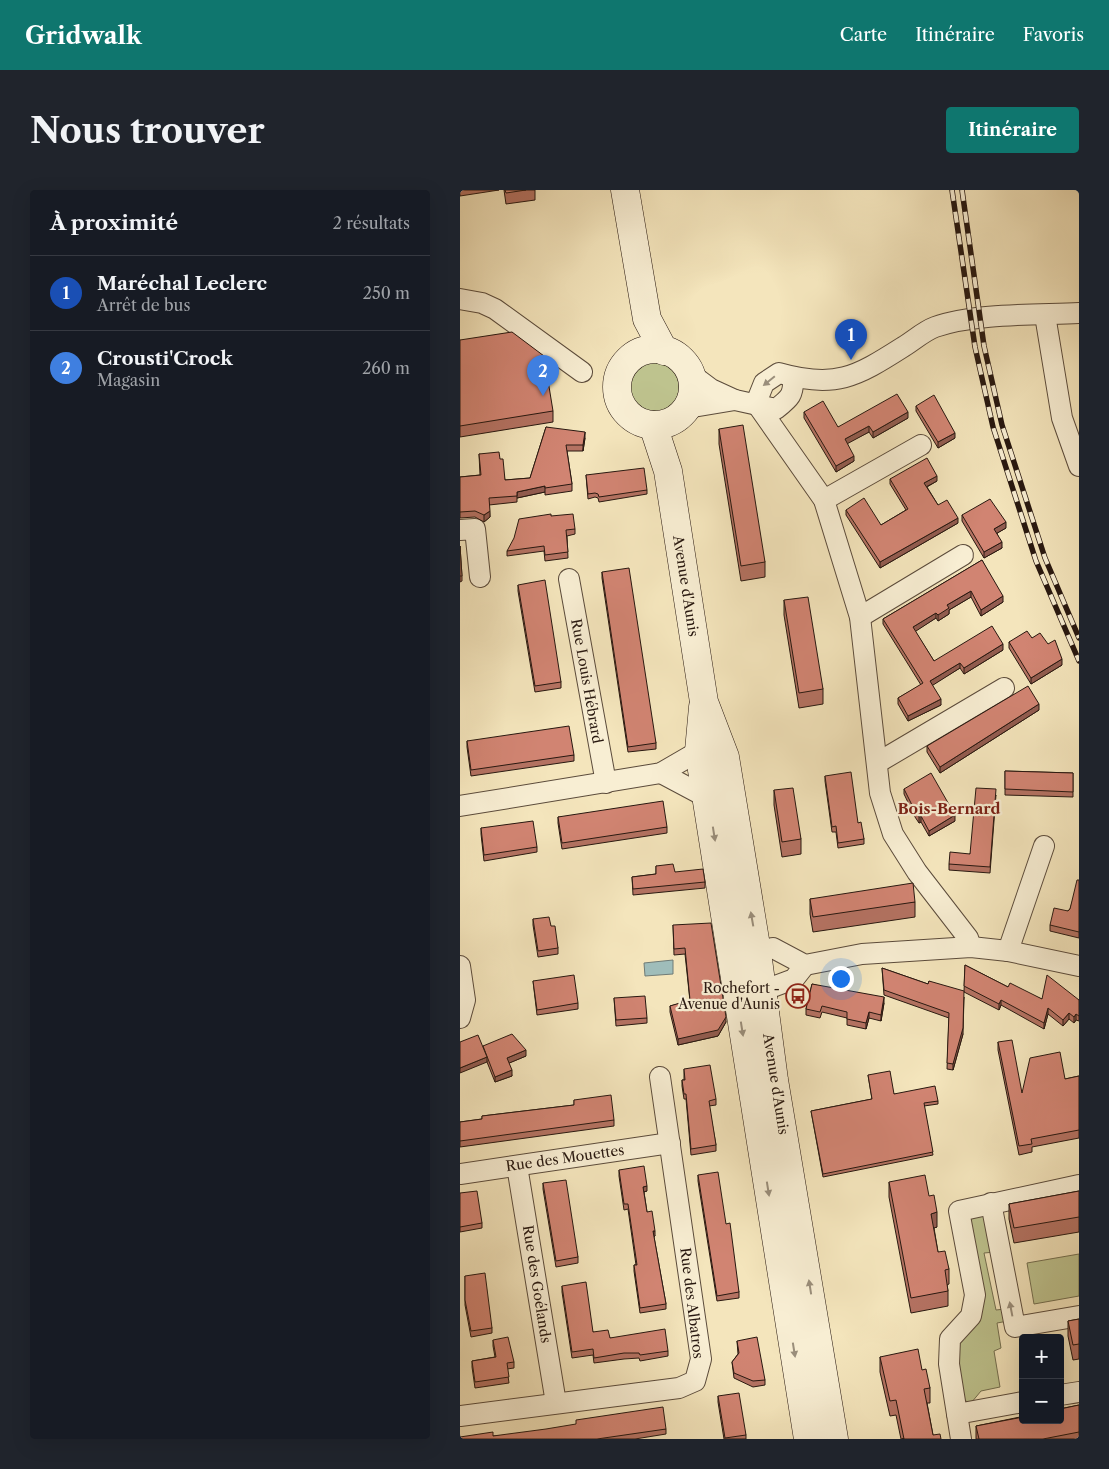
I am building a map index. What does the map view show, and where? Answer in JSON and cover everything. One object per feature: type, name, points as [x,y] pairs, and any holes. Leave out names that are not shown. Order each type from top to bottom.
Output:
[{"type":"main road","points":[[625,190],[647,319],[664,350]]},
{"type":"main road","points":[[637,354],[664,350],[680,359],[690,374],[693,391],[672,417],[636,420],[623,407],[618,392],[621,371],[637,354],[647,319]]},
{"type":"main road","name":"Avenue d'Aunis","points":[[672,417],[668,471],[704,702],[726,757],[745,955],[808,1439]]},
{"type":"main road","name":"Avenue d'Aunis","points":[[704,702],[700,751],[708,798],[745,955]]},
{"type":"main road","name":"Avenue d'Aunis","points":[[750,993],[774,1080],[834,1439]]},
{"type":"street","points":[[460,299],[476,301],[495,309],[582,372]]},
{"type":"street","points":[[690,374],[711,389],[735,400],[756,403],[776,409],[788,400],[794,390],[793,377],[817,380],[843,379],[871,367],[935,327],[1000,317],[1079,313]]},
{"type":"street","points":[[1045,315],[1062,418],[1079,466]]},
{"type":"street","points":[[672,417],[735,400]]},
{"type":"street","points":[[756,403],[824,500],[860,617],[880,792],[894,834],[917,872],[968,938],[972,947]]},
{"type":"street","points":[[824,500],[921,445]]},
{"type":"street","points":[[460,530],[475,529],[480,577]]},
{"type":"street","points":[[860,617],[963,555]]},
{"type":"street","name":"Rue Louis Hébrard","points":[[569,579],[606,782]]},
{"type":"street","points":[[877,762],[1004,688]]},
{"type":"street","points":[[460,806],[661,773],[700,751],[726,757]]},
{"type":"street","points":[[661,773],[708,798]]},
{"type":"street","points":[[1008,951],[1044,846]]},
{"type":"street","points":[[745,955],[773,948],[805,965],[862,954],[972,947],[1008,951],[1079,966]]},
{"type":"street","points":[[750,993],[794,979],[805,965]]},
{"type":"street","points":[[460,966],[466,1000],[460,1018]]},
{"type":"street","name":"Rue des Albatros","points":[[460,1416],[678,1388],[695,1381],[701,1359],[660,1077]]},
{"type":"street","name":"Rue des Mouettes","points":[[460,1174],[670,1143]]},
{"type":"street","name":"Rue des Goélands","points":[[518,1166],[556,1403]]},
{"type":"street","points":[[961,1439],[949,1364],[950,1339],[972,1316],[975,1295],[959,1211],[1079,1185]]},
{"type":"street","points":[[991,1203],[1015,1327],[1079,1316]]},
{"type":"street","points":[[1064,1394],[1079,1392]]},
{"type":"street","points":[[957,1414],[1019,1403]]},
{"type":"green space","points":[[647,360],[657,360],[667,364],[675,372],[679,387],[675,402],[667,410],[657,414],[647,414],[637,410],[629,402],[625,392],[625,382],[629,372],[637,364]]},
{"type":"green space","points":[[982,1213],[988,1218],[995,1252],[984,1253],[996,1310],[1005,1309],[1008,1321],[997,1323],[1001,1348],[994,1351],[1000,1387],[981,1391],[971,1403],[963,1400],[953,1351],[966,1332],[967,1217]]},
{"type":"green space","points":[[1079,1254],[1079,1296],[1034,1304],[1027,1263]]},
{"type":"water","points":[[673,960],[673,974],[645,976],[644,963]]},
{"type":"building","points":[[505,190],[526,190],[506,193]]},
{"type":"building","points":[[512,332],[544,356],[553,411],[460,426],[460,340]]},
{"type":"building","points":[[897,394],[908,412],[873,432],[869,426],[845,439],[854,456],[836,466],[804,412],[823,401],[838,427]]},
{"type":"building","points":[[934,395],[955,433],[938,442],[916,406]]},
{"type":"building","points":[[743,425],[765,562],[741,566],[719,429]]},
{"type":"building","points":[[546,427],[585,432],[583,445],[566,445],[572,484],[545,488],[545,486],[517,492],[517,496],[489,498],[490,511],[484,515],[475,511],[460,512],[460,477],[481,475],[479,454],[499,452],[500,459],[503,459],[505,480],[530,478]]},
{"type":"building","points":[[927,458],[937,476],[924,483],[938,505],[947,500],[958,518],[880,562],[846,510],[864,498],[881,525],[908,509],[890,479]]},
{"type":"building","points":[[644,468],[647,490],[599,497],[595,493],[588,494],[586,475]]},
{"type":"building","points":[[990,499],[1006,522],[994,529],[1002,542],[984,552],[962,515]]},
{"type":"building","points":[[551,514],[551,516],[573,514],[575,529],[566,530],[568,552],[545,555],[544,546],[507,551],[514,538],[519,519]]},
{"type":"building","points":[[460,546],[462,576],[460,576]]},
{"type":"building","points":[[982,560],[1003,596],[981,610],[971,591],[947,605],[949,608],[938,615],[936,613],[913,627],[934,661],[992,626],[1003,644],[964,668],[960,663],[930,681],[941,699],[908,716],[898,698],[923,683],[883,619]]},
{"type":"building","points":[[629,568],[656,743],[628,747],[602,572]]},
{"type":"building","points":[[545,580],[561,682],[535,686],[518,585]]},
{"type":"building","points":[[808,597],[823,689],[799,693],[784,600]]},
{"type":"building","points":[[1027,631],[1032,638],[1040,633],[1048,644],[1055,640],[1062,659],[1031,678],[1009,642]]},
{"type":"building","points":[[1028,686],[1039,704],[940,767],[927,746]]},
{"type":"building","points":[[569,726],[574,755],[471,770],[467,741]]},
{"type":"building","points":[[1005,771],[1073,773],[1073,792],[1005,789]]},
{"type":"building","points":[[851,772],[858,823],[861,822],[864,839],[838,843],[836,826],[832,827],[825,776]]},
{"type":"building","points":[[931,773],[955,815],[929,831],[921,816],[919,817],[915,811],[904,789]]},
{"type":"building","points":[[793,788],[801,839],[782,842],[774,790]]},
{"type":"building","points":[[976,788],[996,789],[990,867],[949,864],[950,852],[970,854]]},
{"type":"building","points":[[663,801],[667,827],[562,843],[558,817]]},
{"type":"building","points":[[533,821],[537,847],[484,855],[481,828]]},
{"type":"building","points":[[673,864],[675,872],[703,869],[705,882],[633,889],[632,877],[656,874],[656,866]]},
{"type":"building","points":[[1077,880],[1079,880],[1079,932],[1050,925],[1054,908],[1068,911],[1070,909]]},
{"type":"building","points":[[913,883],[915,902],[813,917],[810,899]]},
{"type":"building","points":[[549,917],[551,926],[555,926],[558,948],[538,951],[533,919]]},
{"type":"building","points":[[711,923],[726,1017],[718,1030],[678,1039],[670,1006],[690,1000],[685,948],[674,949],[673,925]]},
{"type":"building","points":[[965,965],[1008,987],[1010,983],[1042,999],[1047,975],[1079,1000],[1079,1016],[1076,1014],[1074,1017],[1069,1013],[1063,1020],[1048,1008],[1044,1023],[1001,1000],[999,1004],[964,986]]},
{"type":"building","points":[[882,968],[928,984],[929,981],[964,991],[963,1028],[953,1064],[947,1063],[949,1013],[884,990]]},
{"type":"building","points":[[574,975],[578,1003],[537,1010],[533,981]]},
{"type":"building","points":[[812,984],[884,997],[881,1015],[869,1012],[866,1023],[847,1019],[847,1012],[822,1006],[820,1012],[806,1009]]},
{"type":"building","points":[[645,996],[647,1018],[616,1020],[614,998]]},
{"type":"building","points":[[512,1034],[526,1050],[507,1058],[512,1070],[495,1077],[483,1046]]},
{"type":"building","points":[[478,1035],[487,1057],[460,1068],[460,1042]]},
{"type":"building","points":[[1012,1040],[1022,1093],[1030,1058],[1060,1052],[1065,1079],[1079,1076],[1079,1130],[1031,1139],[1032,1144],[1019,1146],[998,1042]]},
{"type":"building","points":[[710,1065],[716,1099],[709,1101],[716,1145],[691,1149],[686,1094],[684,1094],[682,1080],[685,1080],[684,1069]]},
{"type":"building","points":[[890,1071],[894,1094],[935,1086],[938,1101],[924,1103],[933,1152],[823,1174],[811,1111],[872,1099],[868,1075]]},
{"type":"building","points":[[611,1095],[614,1120],[460,1141],[460,1122],[482,1119],[482,1116],[574,1105],[574,1100]]},
{"type":"building","points":[[644,1166],[647,1186],[643,1187],[647,1212],[652,1211],[655,1231],[653,1231],[666,1304],[640,1308],[634,1265],[637,1265],[628,1204],[624,1204],[619,1170]]},
{"type":"building","points":[[718,1172],[726,1224],[730,1223],[739,1292],[717,1296],[698,1175]]},
{"type":"building","points":[[925,1175],[929,1196],[934,1195],[937,1212],[931,1214],[938,1252],[945,1251],[949,1269],[945,1270],[948,1291],[911,1298],[889,1182]]},
{"type":"building","points":[[566,1180],[578,1257],[556,1261],[543,1183]]},
{"type":"building","points":[[477,1191],[482,1223],[460,1227],[460,1193]]},
{"type":"building","points":[[1079,1191],[1079,1217],[1014,1228],[1009,1204]]},
{"type":"building","points":[[485,1273],[492,1328],[471,1331],[465,1300],[465,1276]]},
{"type":"building","points":[[586,1282],[593,1332],[608,1330],[610,1338],[665,1329],[668,1351],[640,1355],[639,1353],[624,1353],[594,1358],[593,1349],[572,1352],[562,1286]]},
{"type":"building","points":[[1079,1319],[1079,1344],[1073,1345],[1068,1321]]},
{"type":"building","points":[[508,1337],[514,1362],[507,1363],[509,1377],[475,1382],[472,1361],[496,1357],[493,1340]]},
{"type":"building","points":[[757,1337],[765,1380],[753,1381],[734,1373],[732,1362],[739,1353],[737,1341]]},
{"type":"building","points":[[918,1349],[922,1370],[926,1369],[930,1388],[924,1389],[933,1435],[940,1434],[941,1439],[904,1439],[896,1400],[890,1401],[880,1357]]},
{"type":"building","points":[[739,1393],[746,1435],[725,1438],[718,1396]]},
{"type":"building","points":[[1079,1405],[1079,1432],[1043,1439],[979,1439],[976,1426],[1019,1418],[1019,1424],[1064,1424],[1064,1408]]},
{"type":"building","points":[[663,1407],[666,1429],[597,1439],[460,1439],[460,1437],[493,1432],[493,1436],[546,1429],[576,1424],[576,1420]]},
{"type":"railway","points":[[952,190],[975,347],[993,427],[1036,561],[1079,661]]},
{"type":"railway","points":[[962,190],[984,346],[1002,425],[1045,558],[1079,638]]},
{"type":"place","name":"Maréchal Leclerc","points":[[851,360]]},
{"type":"place","name":"Crousti'Crock","points":[[543,396]]},
{"type":"place","name":"Rochefort - Avenue d'Aunis","points":[[798,996]]},
{"type":"district","name":"Bois-Bernard","points":[[949,808]]}]
